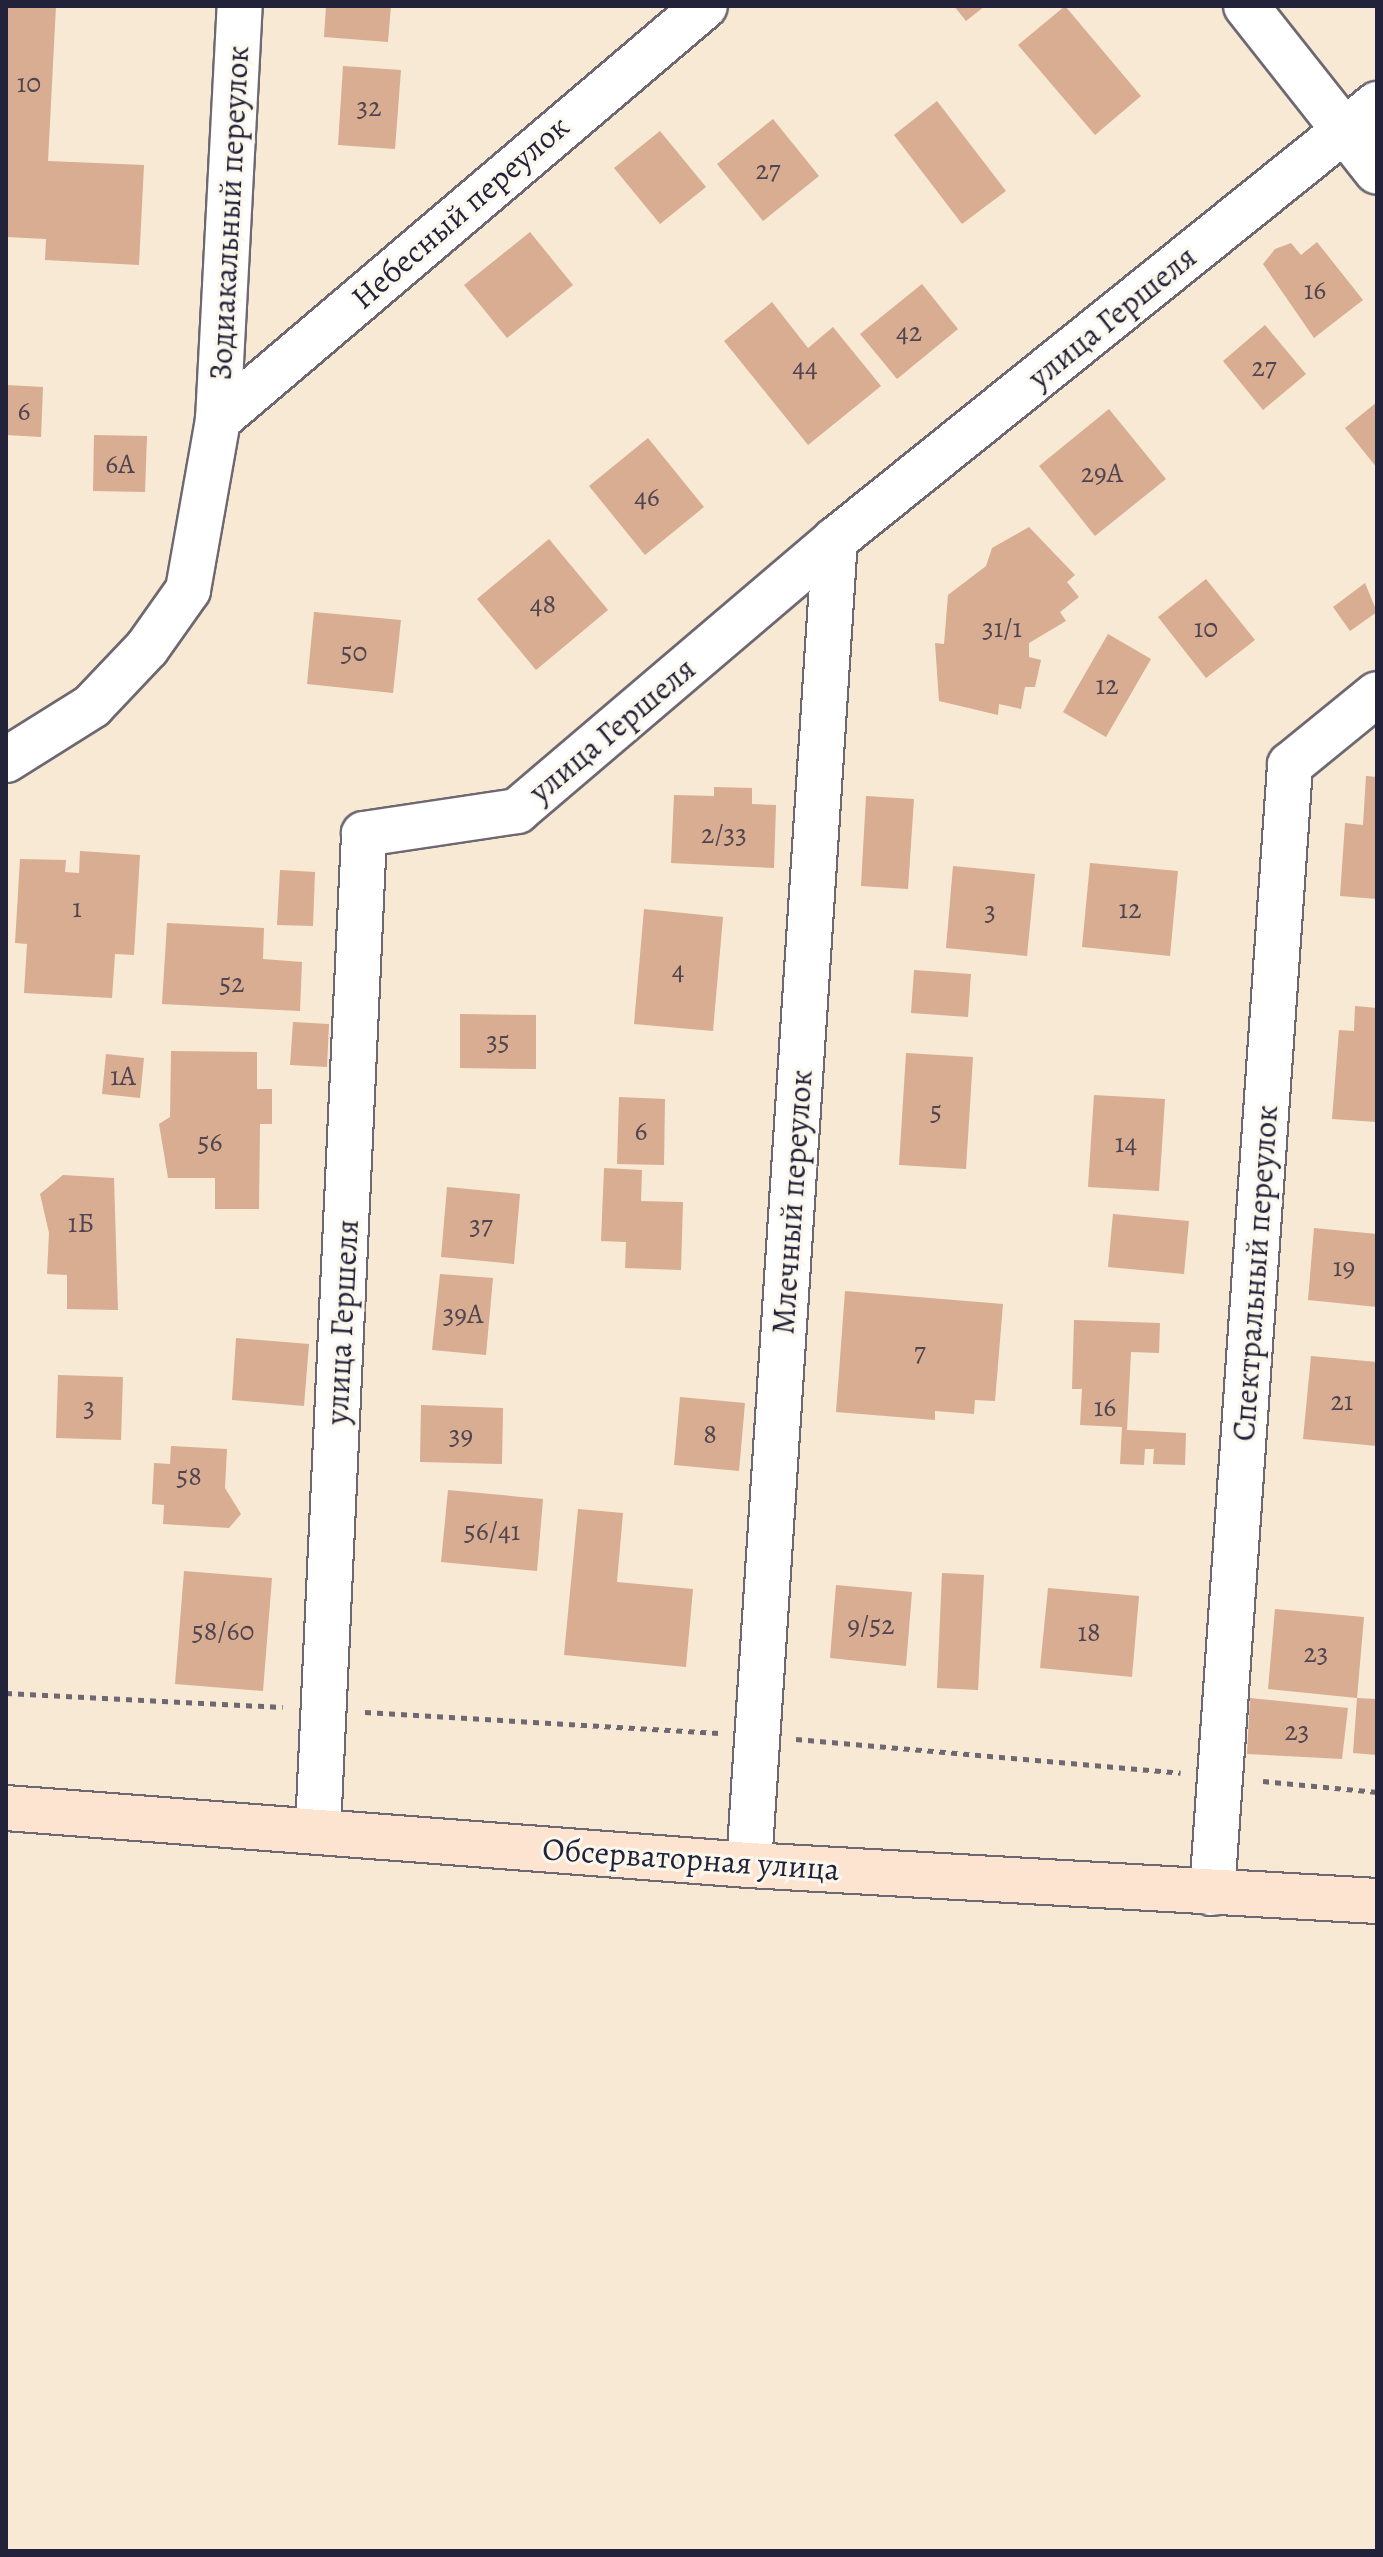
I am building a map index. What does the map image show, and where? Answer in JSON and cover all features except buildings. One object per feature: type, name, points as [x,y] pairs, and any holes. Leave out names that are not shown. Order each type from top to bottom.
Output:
[{"type":"main road","name":"Обсерваторная улица","points":[[6,1808],[318,1829],[749,1865],[1377,1901]]},
{"type":"street","name":"Зодиакальный переулок","points":[[6,760],[92,706],[147,648],[188,590],[218,420],[240,6]]},
{"type":"street","name":"Небесный переулок","points":[[218,420],[705,6]]},
{"type":"street","points":[[1246,6],[1360,117],[1377,172]]},
{"type":"street","name":"улица Гершеля","points":[[318,1829],[364,834],[517,811],[835,540],[1360,117]]},
{"type":"street","name":"Млечный переулок","points":[[749,1865],[835,540]]},
{"type":"street","name":"Спектральный переулок","points":[[1212,1893],[1290,765],[1377,694]]},
{"type":"path","points":[[6,1693],[758,1736],[1377,1792]]}]
